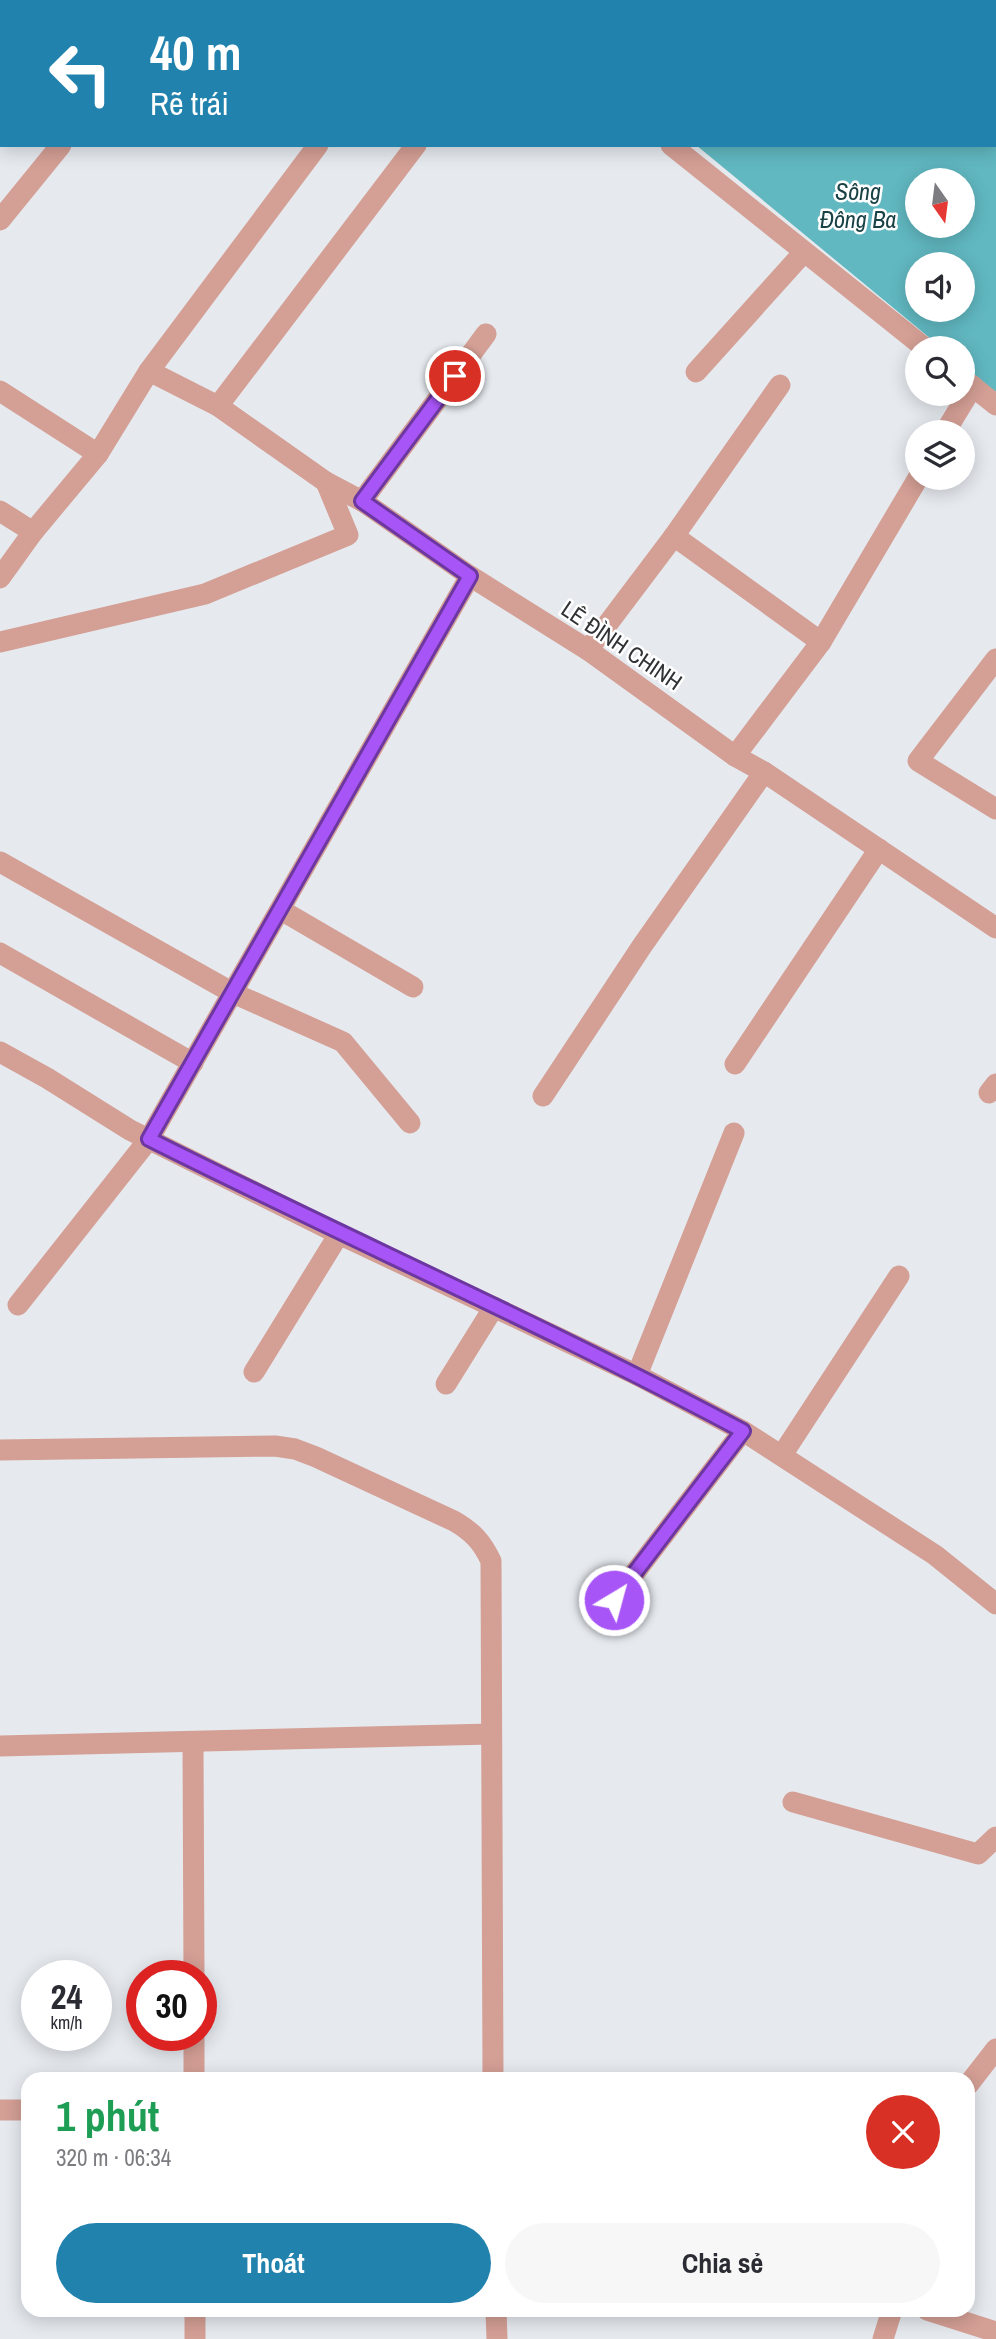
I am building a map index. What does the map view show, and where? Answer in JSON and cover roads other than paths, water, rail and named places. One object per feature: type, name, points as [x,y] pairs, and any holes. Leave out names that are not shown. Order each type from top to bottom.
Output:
[{"type":"street","points":[[0,220],[59,147]]},
{"type":"street","points":[[0,578],[33,532],[98,454],[149,372],[317,147]]},
{"type":"street","points":[[218,406],[414,147]]},
{"type":"street","points":[[674,147],[910,336]]},
{"type":"street","points":[[696,372],[804,251]]},
{"type":"street","points":[[362,501],[486,334]]},
{"type":"street","name":"LÊ ĐÌNH CHINH","points":[[149,372],[218,406],[326,482],[362,501],[470,576],[589,650],[736,756],[764,772],[996,928]]},
{"type":"street","points":[[589,650],[780,386]]},
{"type":"street","points":[[975,388],[996,405]]},
{"type":"street","points":[[0,391],[98,454]]},
{"type":"street","points":[[0,642],[205,594],[348,535],[326,482]]},
{"type":"street","points":[[736,756],[821,642],[911,490]]},
{"type":"street","points":[[0,511],[33,532]]},
{"type":"street","points":[[674,536],[821,642]]},
{"type":"street","points":[[18,1305],[149,1139],[470,576]]},
{"type":"street","points":[[995,661],[918,761],[996,810]]},
{"type":"street","points":[[543,1096],[642,946],[764,772]]},
{"type":"street","points":[[735,1064],[879,849]]},
{"type":"street","points":[[0,862],[233,993],[344,1042],[410,1124]]},
{"type":"street","points":[[281,910],[413,987]]},
{"type":"street","points":[[0,953],[193,1063]]},
{"type":"street","points":[[0,1052],[130,1130],[340,1234],[637,1375],[743,1431],[935,1555],[996,1604]]},
{"type":"street","points":[[637,1375],[734,1133]]},
{"type":"street","points":[[254,1372],[340,1234]]},
{"type":"street","points":[[782,1455],[899,1276]]},
{"type":"street","points":[[446,1384],[494,1307]]},
{"type":"street","points":[[614,1600],[743,1431]]},
{"type":"street","points":[[0,1451],[275,1446],[295,1449],[471,1531],[483,1544],[491,1562],[493,2072]]},
{"type":"street","points":[[0,1746],[491,1734]]},
{"type":"street","points":[[193,1742],[194,1960]]},
{"type":"street","points":[[793,1802],[978,1854],[996,1837]]},
{"type":"street","points":[[975,2076],[996,2049]]},
{"type":"street","points":[[194,2051],[194,2072]]},
{"type":"street","points":[[0,2110],[21,2110]]},
{"type":"street","points":[[195,2317],[195,2339]]},
{"type":"street","points":[[496,2317],[497,2339]]},
{"type":"street","points":[[883,2339],[890,2317]]},
{"type":"street","points":[[949,2317],[996,2332]]},
{"type":"water","name":"Sông Đông Ba","points":[[698,147],[996,147],[996,393],[975,375],[975,336],[927,336],[910,322],[975,322],[975,252],[905,252],[905,317]]}]
